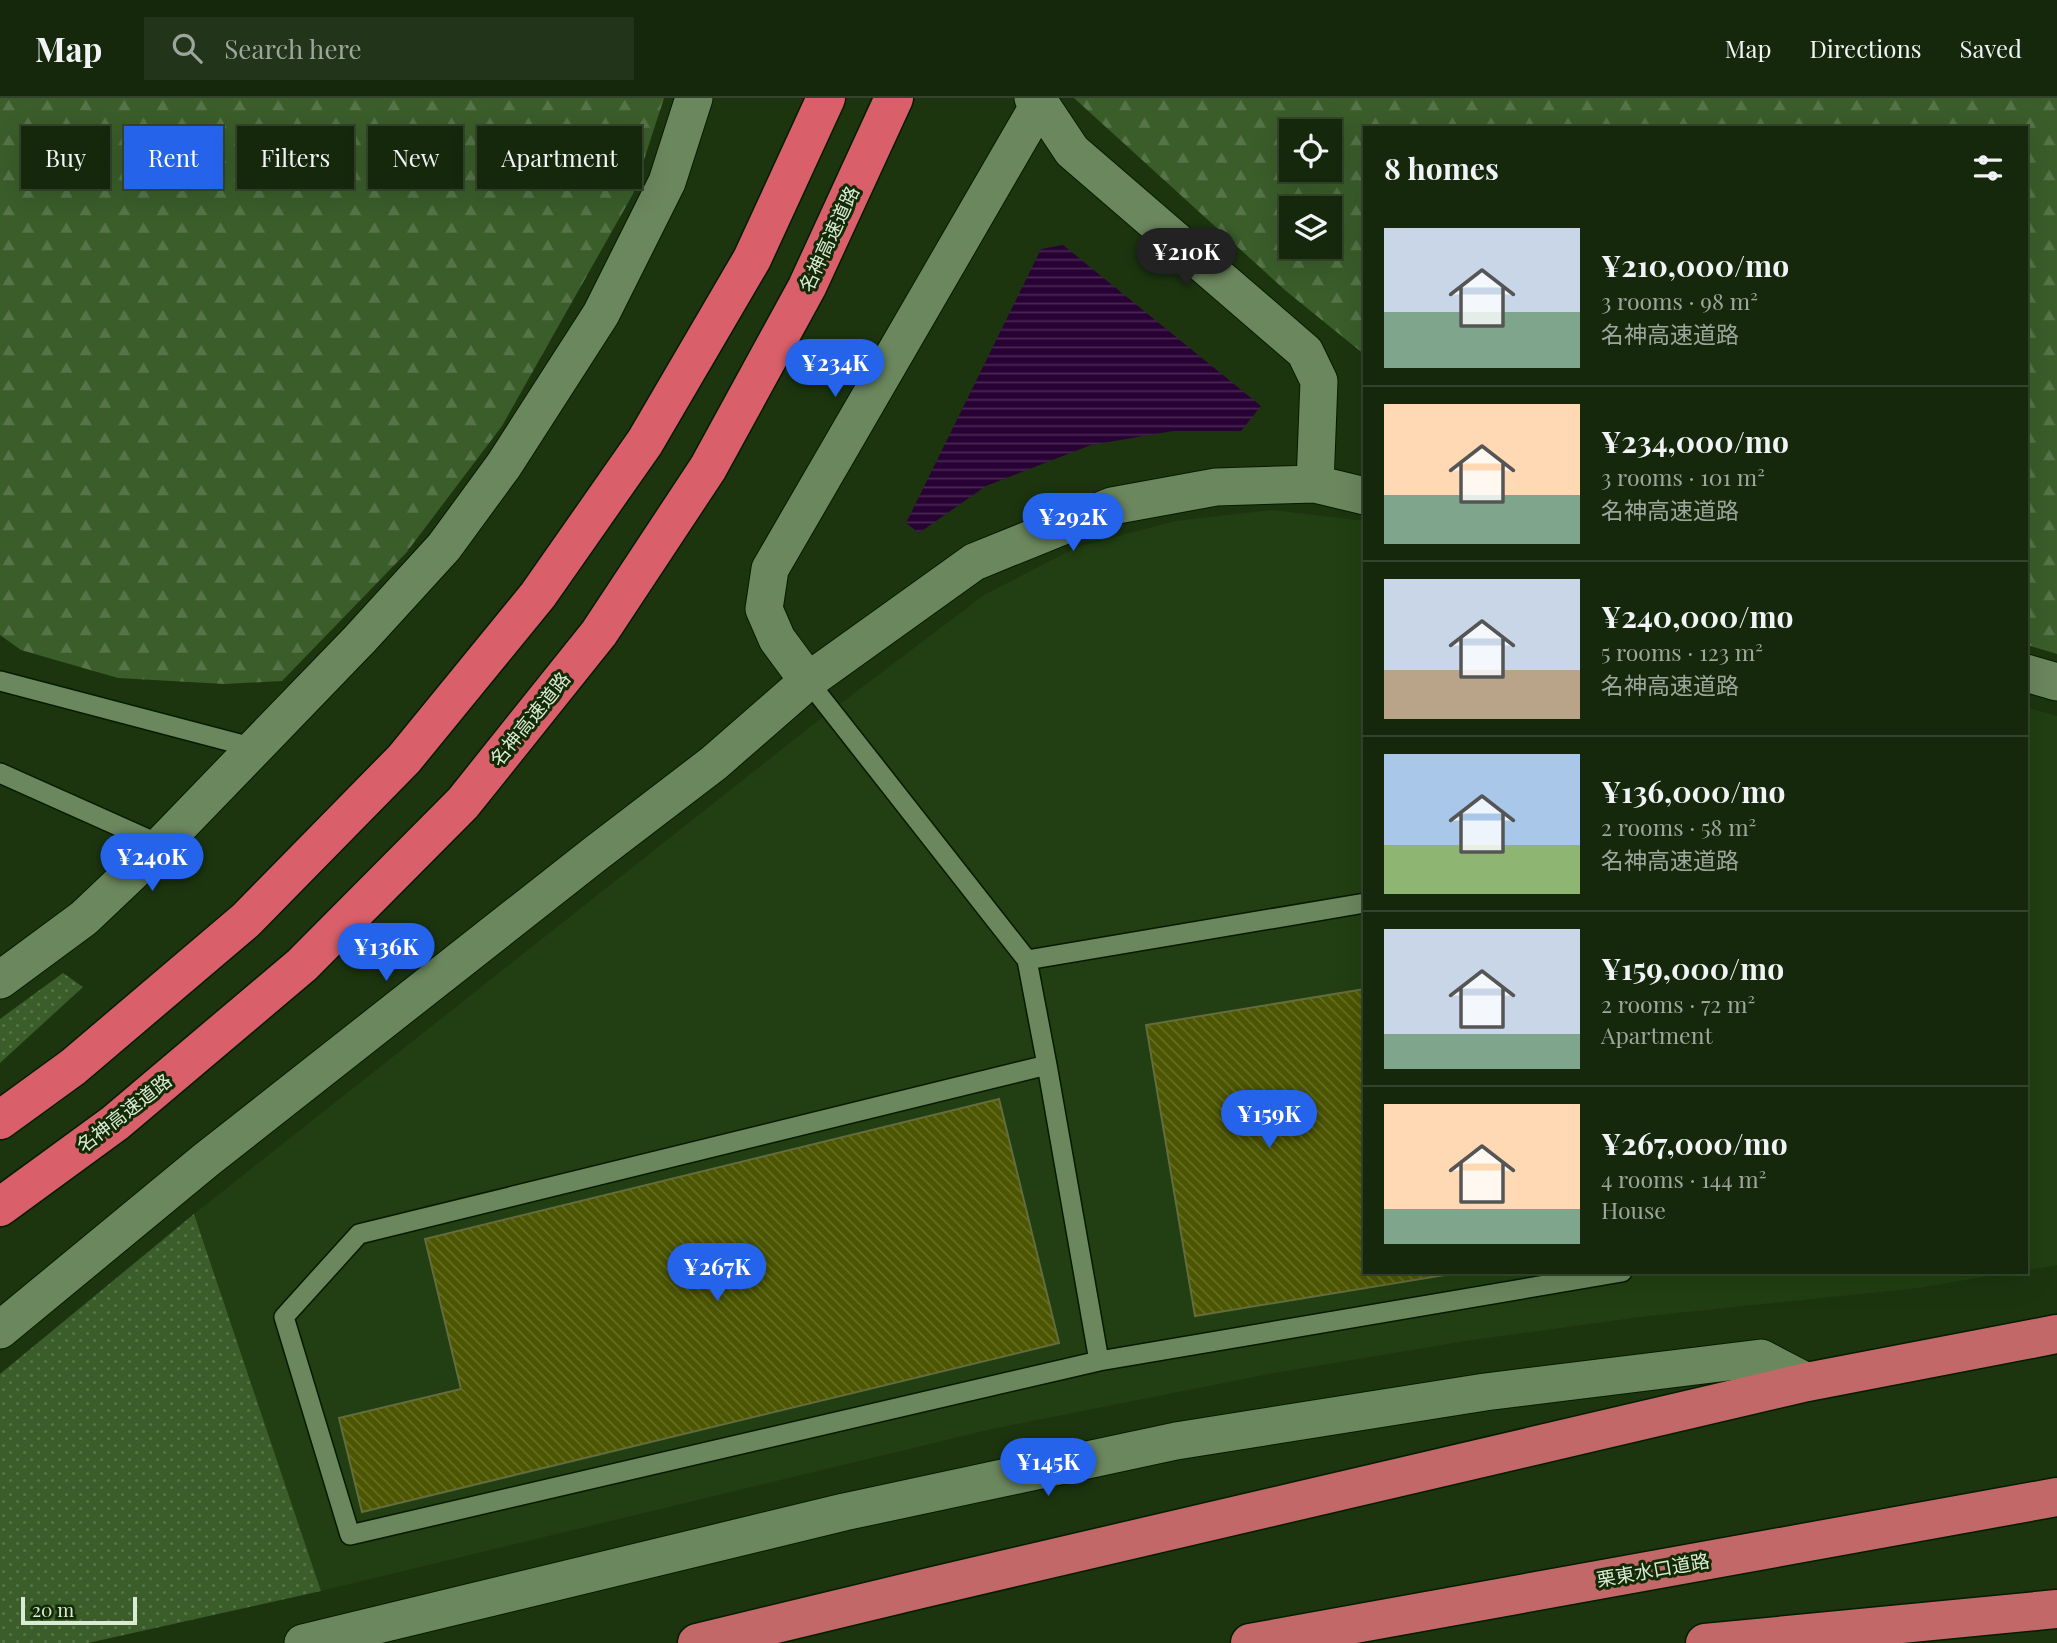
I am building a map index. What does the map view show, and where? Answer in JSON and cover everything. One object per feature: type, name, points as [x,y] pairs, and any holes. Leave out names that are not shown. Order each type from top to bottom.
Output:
[{"type":"highway","points":[[0,1119],[73,1067],[246,920],[404,759],[538,595],[645,442],[752,259],[826,98]]},
{"type":"highway","name":"名神高速道路","points":[[0,1207],[116,1123],[302,965],[471,792],[599,634],[708,468],[807,287],[894,98]]},
{"type":"highway","points":[[697,1643],[1807,1382],[2057,1334]]},
{"type":"highway","name":"栗東水口道路","points":[[1250,1643],[2057,1497]]},
{"type":"highway","points":[[1705,1643],[2057,1609]]},
{"type":"street","points":[[0,980],[84,918],[161,845],[360,639],[444,547],[504,465],[601,314],[667,182],[694,98]]},
{"type":"street","points":[[808,681],[777,639],[764,609],[770,569],[1036,101],[1072,151],[1305,352],[1319,381],[1315,484]]},
{"type":"street","points":[[0,1330],[217,1152],[714,763],[808,681],[974,562],[1112,506],[1216,486],[1315,484],[1363,496]]},
{"type":"street","points":[[2028,674],[2057,682]]},
{"type":"street","points":[[303,1643],[844,1512],[1176,1441],[1485,1392],[1761,1357],[1807,1382]]},
{"type":"lane","points":[[0,681],[255,748]]},
{"type":"lane","points":[[808,681],[1027,960],[1048,1065],[1099,1361]]},
{"type":"lane","points":[[0,773],[161,845]]},
{"type":"lane","points":[[1027,960],[1363,903]]},
{"type":"lane","points":[[1048,1065],[359,1234],[284,1317],[350,1535],[1099,1361],[1610,1274]]},
{"type":"shaded area","points":[[1063,245],[1261,406],[1241,431],[1173,431],[1091,445],[986,486],[919,533],[906,523],[1041,249]]},
{"type":"shaded area","points":[[1272,510],[1363,521],[1363,1274],[2000,1274],[1919,1288],[1648,1316],[1465,1341],[1269,1374],[992,1429],[321,1591],[194,1214],[815,723],[984,595],[1077,547],[1175,521]]},
{"type":"shaded area","points":[[2028,708],[2057,716],[2057,1265],[2028,1270]]},
{"type":"green space","points":[[0,98],[664,98],[642,166],[642,126],[477,126],[477,189],[635,189],[633,194],[502,426],[406,553],[282,681],[225,684],[118,678],[21,650],[0,635]]},
{"type":"green space","points":[[1074,98],[2057,98],[2057,654],[2028,645],[2028,126],[1363,126],[1363,353],[1286,291]]},
{"type":"green space","points":[[63,973],[83,987],[0,1063],[0,1019]]},
{"type":"green space","points":[[194,1214],[321,1591],[88,1643],[0,1643],[0,1374]]},
{"type":"building","points":[[1363,989],[1363,1274],[1451,1274],[1195,1316],[1146,1025]]},
{"type":"building","points":[[999,1099],[1059,1343],[362,1512],[339,1418],[461,1389],[425,1239]]}]
